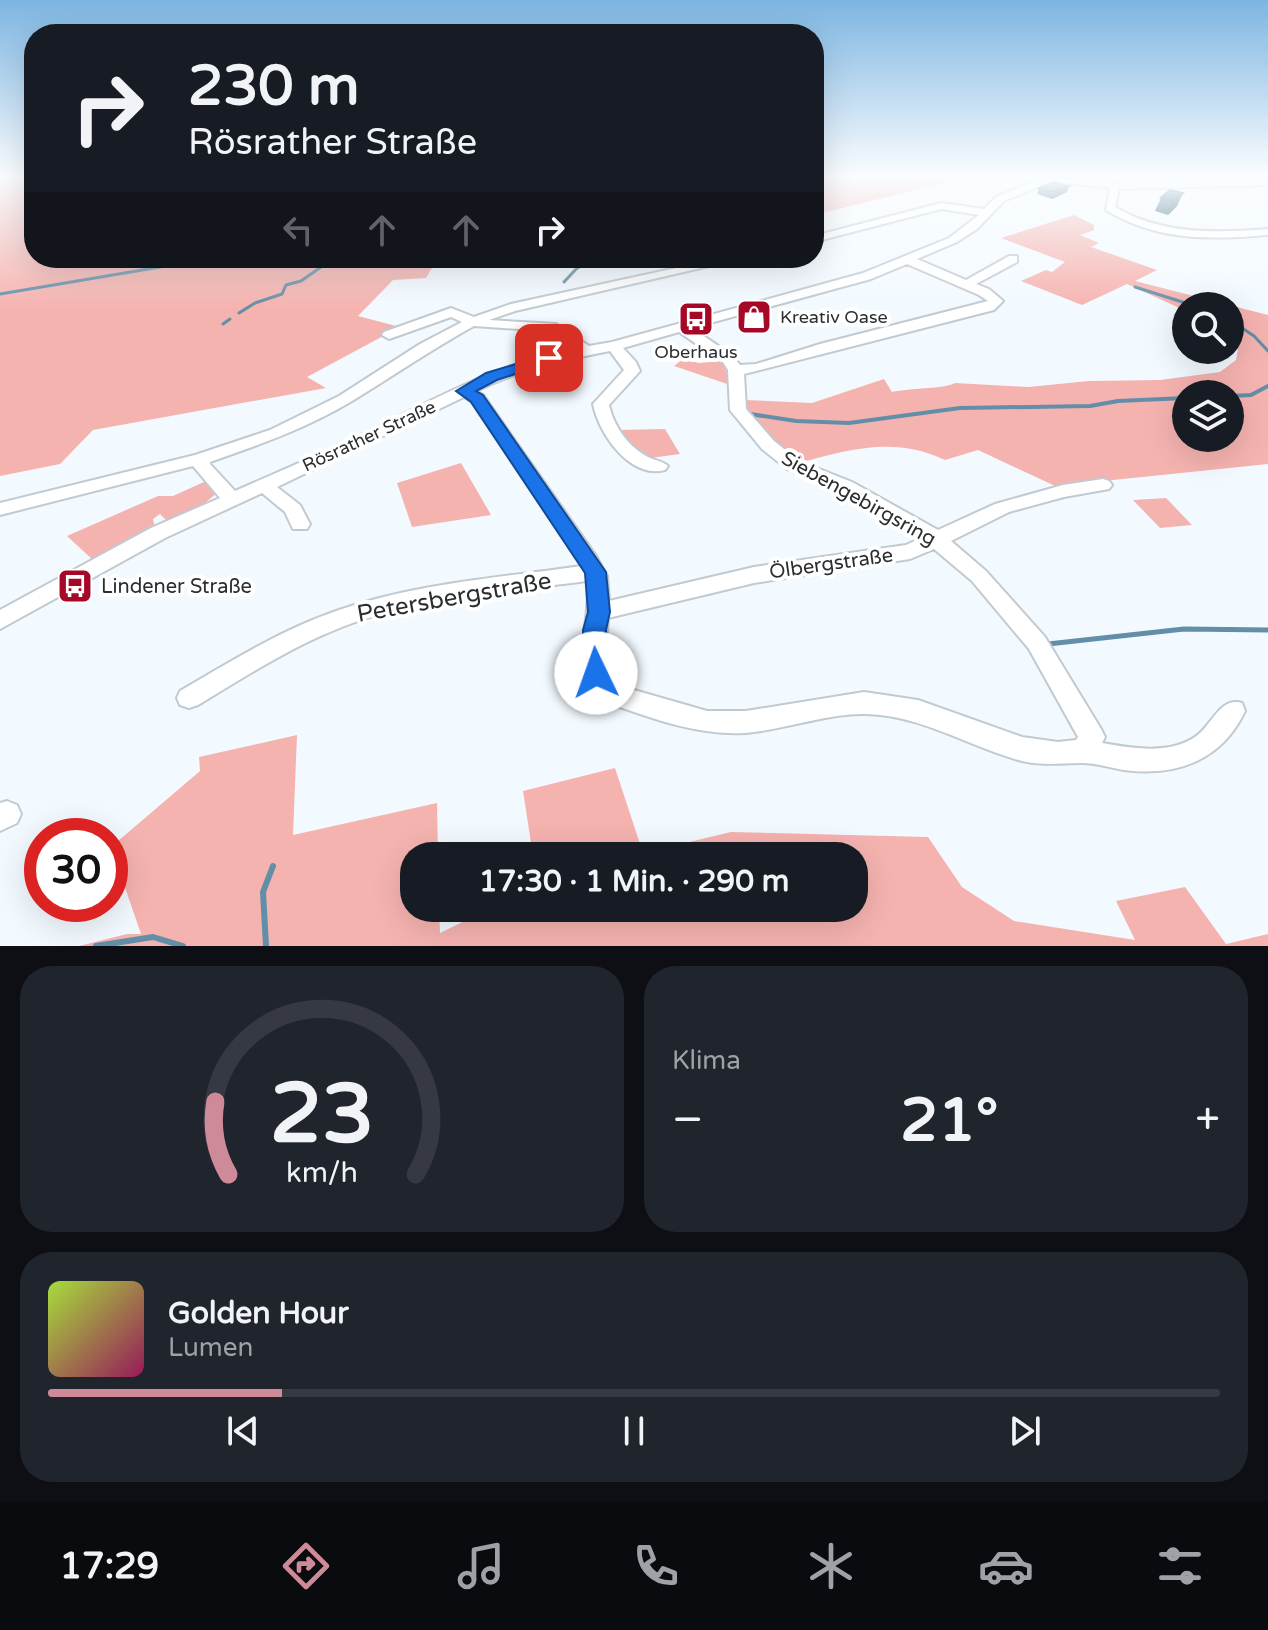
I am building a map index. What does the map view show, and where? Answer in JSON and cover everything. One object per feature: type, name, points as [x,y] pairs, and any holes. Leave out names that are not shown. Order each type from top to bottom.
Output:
[{"type":"street","points":[[824,236],[883,221]]},
{"type":"street","name":"Rösrather Straße","points":[[0,620],[129,548],[492,377],[532,363],[613,346],[855,279],[964,234],[977,221]]},
{"type":"street","points":[[1139,221],[1150,226],[1208,234],[1268,232]]},
{"type":"street","points":[[681,327],[728,359],[736,370],[757,368],[825,347],[994,305],[996,301],[967,284],[906,259]]},
{"type":"street","points":[[967,284],[1013,259]]},
{"type":"street","points":[[0,509],[200,459],[293,427],[345,399],[415,352],[474,321],[530,303],[692,268]]},
{"type":"street","points":[[389,335],[451,312],[474,321],[551,327],[588,352]]},
{"type":"street","points":[[613,346],[631,365],[632,371],[601,404],[601,410],[617,436],[639,461],[659,466]]},
{"type":"street","name":"Siebengebirgsring","points":[[736,370],[738,410],[768,445],[793,465],[846,486],[935,538],[992,589],[1037,643],[1092,737],[1084,751]]},
{"type":"street","points":[[464,391],[477,398],[595,572],[599,612],[594,630],[593,657],[600,685],[612,694],[707,722],[746,722],[864,703],[918,711],[1022,749],[1058,754],[1084,751],[1116,757],[1165,760],[1209,745],[1225,727],[1233,711]]},
{"type":"street","points":[[200,459],[202,466],[232,500]]},
{"type":"street","name":"Ölbergstraße","points":[[599,612],[754,575],[910,552],[1002,508],[1063,491],[1103,485]]},
{"type":"street","points":[[264,486],[293,509],[300,524]]},
{"type":"street","name":"Petersbergstraße","points":[[189,698],[275,648],[336,620],[395,603],[595,572]]},
{"type":"shaded area","points":[[0,221],[24,221],[24,268],[432,268],[426,278],[393,280],[358,316],[400,327],[307,377],[326,388],[93,430],[60,464],[0,476]]},
{"type":"shaded area","points":[[1054,221],[1086,221],[1094,225],[1094,230],[1080,235],[1099,243],[1091,247],[1157,270],[1135,281],[1178,292],[1172,292],[1172,305],[1127,284],[1082,305],[1021,281],[1046,270],[1052,272],[1065,262],[1001,238]]},
{"type":"shaded area","points":[[1244,309],[1268,315],[1268,464],[1055,486],[978,450],[945,460],[909,448],[872,447],[799,463],[776,445],[778,443],[750,415],[745,400],[812,403],[884,379],[892,392],[955,383],[1028,387],[1089,381],[1160,380],[1220,372],[1231,364],[1244,364]]},
{"type":"shaded area","points":[[683,359],[699,363],[723,361],[730,385],[674,366]]},
{"type":"shaded area","points":[[665,429],[680,454],[643,459],[618,430]]},
{"type":"shaded area","points":[[461,463],[491,515],[412,527],[397,483]]},
{"type":"shaded area","points":[[206,481],[217,493],[200,507],[168,522],[160,514],[153,519],[155,528],[93,560],[67,536],[158,496],[173,496]]},
{"type":"shaded area","points":[[1166,498],[1192,525],[1160,528],[1133,500]]},
{"type":"shaded area","points":[[297,735],[293,835],[437,803],[438,842],[400,842],[400,922],[440,922],[440,933],[462,922],[868,922],[868,842],[689,842],[731,832],[928,837],[962,887],[1014,921],[1135,940],[1116,901],[1185,887],[1226,944],[1268,934],[1268,946],[79,946],[127,934],[141,934],[128,896],[128,832],[200,771],[199,757]]},
{"type":"shaded area","points":[[615,768],[639,842],[531,842],[523,791]]},
{"type":"waterway","points":[[0,294],[154,268]]},
{"type":"waterway","points":[[148,269],[154,268]]},
{"type":"waterway","points":[[239,313],[255,303],[282,294],[286,285],[301,281],[320,268]]},
{"type":"waterway","points":[[564,282],[577,268]]},
{"type":"waterway","points":[[1135,287],[1172,299]]},
{"type":"waterway","points":[[223,324],[230,319]]},
{"type":"waterway","points":[[1244,329],[1268,351]]},
{"type":"waterway","points":[[1244,395],[1268,386]]},
{"type":"waterway","points":[[750,414],[796,421],[849,423],[960,408],[1090,406],[1118,401],[1172,399]]},
{"type":"waterway","points":[[1048,644],[1184,629],[1268,630]]},
{"type":"waterway","points":[[266,946],[263,892],[273,866]]},
{"type":"waterway","points":[[96,946],[153,937],[183,946]]},
{"type":"place","name":"Kreativ Oase","points":[[754,317]]},
{"type":"place","name":"Oberhaus","points":[[696,319]]},
{"type":"place","name":"Lindener Straße","points":[[75,586]]},
{"type":"route","points":[[549,358],[492,377],[464,391],[477,398],[595,572],[599,585],[593,657],[596,673]]}]
